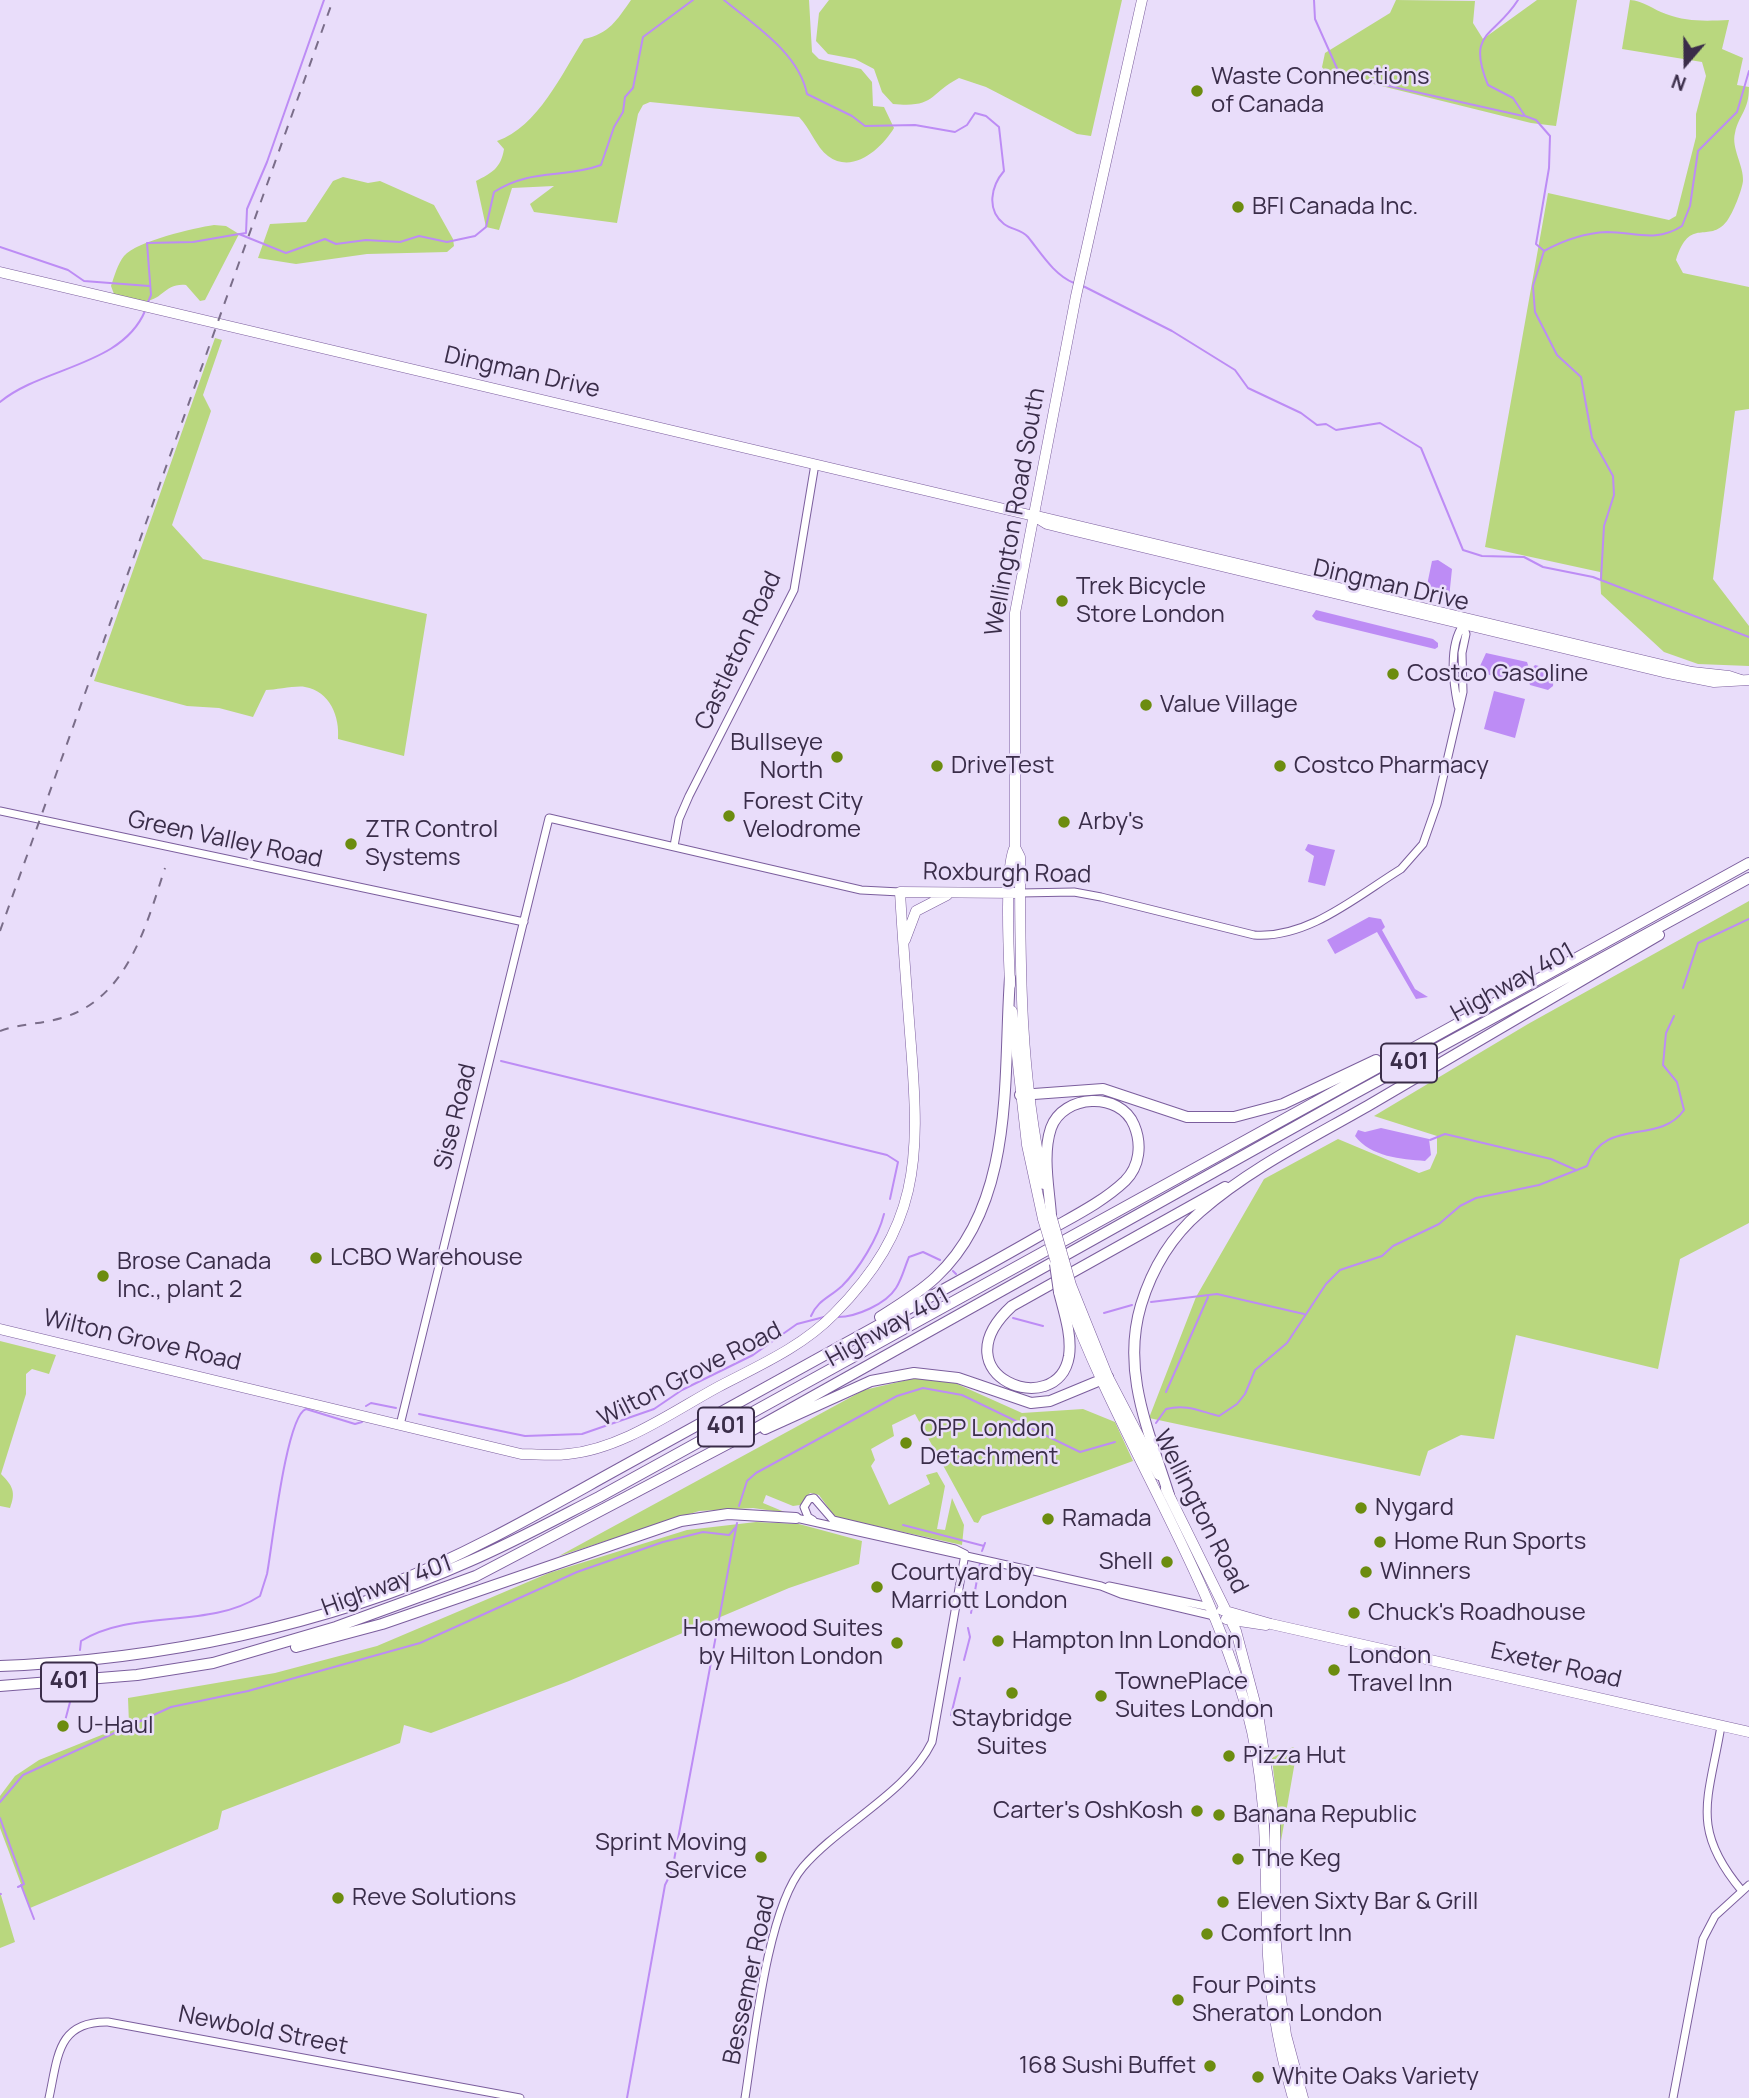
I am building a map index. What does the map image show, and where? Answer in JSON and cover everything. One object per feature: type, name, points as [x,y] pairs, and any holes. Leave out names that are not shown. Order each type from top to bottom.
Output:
[{"type":"highway","name":"Highway 401","points":[[0,1666],[140,1654],[262,1631],[360,1601],[471,1561],[599,1497],[1749,863]]},
{"type":"highway","name":"Highway 401","points":[[0,1686],[137,1675],[258,1652],[413,1601],[476,1576],[733,1441],[1350,1096],[1749,878]]},
{"type":"highway","points":[[1055,1264],[1065,1289],[1070,1341],[1065,1367],[1050,1383],[1023,1389],[1004,1381],[989,1362],[986,1350],[989,1333],[1012,1306],[1155,1224],[1263,1167],[1682,922],[1693,910]]},
{"type":"highway","points":[[819,1358],[833,1346],[910,1298],[937,1276],[964,1244],[979,1212],[998,1147],[1010,978]]},
{"type":"highway","points":[[1023,1094],[1103,1088],[1187,1117],[1234,1117],[1283,1104],[1381,1058],[1402,1052]]},
{"type":"highway","points":[[360,1601],[370,1593],[464,1552],[1069,1218],[1126,1180],[1135,1167],[1139,1151],[1132,1120],[1120,1108],[1101,1101],[1073,1104],[1061,1112],[1052,1124],[1047,1154],[1047,1217]]},
{"type":"highway","points":[[1169,1495],[1138,1401],[1134,1379],[1135,1335],[1141,1305],[1160,1260],[1174,1240],[1200,1211],[1263,1167]]},
{"type":"highway","points":[[733,1441],[748,1438],[871,1381],[915,1373],[958,1378],[1031,1403],[1050,1401],[1104,1378]]},
{"type":"highway","points":[[258,1652],[282,1650],[382,1625],[681,1521],[728,1514],[796,1518]]},
{"type":"main road","name":"Wellington Road South","points":[[1055,1264],[1023,1094],[1015,893],[1020,857],[1015,847],[1015,613],[1076,296],[1142,0]]},
{"type":"main road","name":"Dingman Drive","points":[[0,272],[1692,672],[1745,680]]},
{"type":"main road","name":"Dingman Drive","points":[[1034,516],[1047,524],[1071,530],[1673,675],[1714,682],[1745,680]]},
{"type":"main road","name":"Roxburgh Road","points":[[900,892],[1015,893]]},
{"type":"main road","name":"Wilton Grove Road","points":[[0,1329],[521,1454],[569,1454],[629,1434],[791,1348],[833,1315],[867,1276],[892,1237],[912,1176],[917,1129],[900,892]]},
{"type":"main road","points":[[903,945],[916,911],[954,893]]},
{"type":"main road","points":[[1015,893],[1010,978],[1023,1094]]},
{"type":"main road","name":"Wellington Road South","points":[[1047,1217],[1065,1289]]},
{"type":"main road","name":"Wellington Road","points":[[1065,1289],[1104,1378],[1220,1614],[1247,1710],[1260,1770],[1266,1819],[1267,1934],[1274,2018],[1293,2098]]},
{"type":"main road","name":"Wellington Road","points":[[1104,1378],[1169,1495],[1249,1680],[1268,1769],[1275,1824],[1275,1933],[1283,2017],[1303,2098]]},
{"type":"main road","name":"Exeter Road","points":[[1220,1614],[1749,1732]]},
{"type":"street","name":"Castleton Road","points":[[674,846],[684,808],[794,590],[815,464]]},
{"type":"street","name":"Roxburgh Road","points":[[1015,893],[1074,892],[1254,935],[1277,935],[1304,928],[1401,869],[1418,851],[1430,828],[1458,709],[1453,663],[1458,632],[1463,625]]},
{"type":"street","name":"Green Valley Road","points":[[0,811],[523,922]]},
{"type":"street","name":"Roxburgh Road","points":[[550,818],[861,890],[900,892]]},
{"type":"street","name":"Sise Road","points":[[400,1425],[550,818]]},
{"type":"street","name":"Exeter Road","points":[[816,1522],[808,1517],[804,1507],[809,1499],[814,1498],[833,1520],[1101,1586],[1122,1587],[1220,1614]]},
{"type":"street","name":"Exeter Road","points":[[796,1518],[954,1555],[965,1554]]},
{"type":"street","name":"Bessemer Road","points":[[745,2098],[775,1927],[786,1893],[811,1859],[916,1766],[932,1742],[965,1554]]},
{"type":"street","points":[[1721,1726],[1705,1818],[1716,1856],[1742,1891]]},
{"type":"street","points":[[1673,2098],[1703,1939],[1715,1916],[1749,1885]]},
{"type":"street","name":"Newbold Street","points":[[49,2098],[64,2040],[79,2025],[108,2022],[476,2094],[520,2098]]},
{"type":"green space","points":[[631,0],[809,0],[812,52],[819,59],[861,69],[872,82],[873,106],[884,107],[894,128],[866,157],[847,162],[828,156],[799,117],[650,102],[643,105],[638,114],[617,223],[534,212],[530,204],[554,186],[512,188],[499,230],[486,227],[476,181],[491,172],[501,161],[504,149],[497,141],[512,134],[537,112],[584,39],[606,30]]},
{"type":"green space","points":[[829,0],[1122,0],[1091,136],[1077,134],[986,87],[959,78],[925,102],[893,104],[882,92],[874,69],[855,59],[828,54],[816,41],[819,13]]},
{"type":"green space","points":[[1396,0],[1475,1],[1473,23],[1483,39],[1537,0],[1577,0],[1556,126],[1531,123],[1325,72],[1322,67],[1325,53],[1390,13]]},
{"type":"green space","points":[[1630,0],[1681,18],[1729,20],[1722,49],[1743,58],[1737,85],[1749,87],[1746,107],[1734,139],[1743,181],[1734,207],[1720,228],[1687,238],[1676,260],[1683,273],[1749,287],[1749,409],[1735,411],[1713,579],[1749,626],[1749,666],[1698,664],[1664,652],[1601,594],[1600,572],[1485,547],[1548,193],[1669,220],[1676,216],[1696,137],[1696,114],[1706,76],[1702,62],[1622,49]]},
{"type":"green space","points":[[343,177],[368,183],[380,181],[434,205],[453,239],[454,246],[447,252],[367,254],[296,264],[258,258],[270,224],[306,222],[333,181]]},
{"type":"green space","points":[[214,225],[226,226],[239,234],[205,300],[200,301],[186,285],[170,288],[151,300],[130,300],[114,294],[111,286],[116,270],[131,250],[166,236]]},
{"type":"green space","points":[[215,338],[222,340],[203,395],[211,411],[172,525],[203,559],[427,614],[404,756],[338,739],[332,706],[314,689],[297,687],[266,690],[253,717],[219,708],[187,706],[94,681]]},
{"type":"green space","points":[[1749,901],[1749,1223],[1680,1259],[1658,1369],[1516,1335],[1494,1439],[1461,1435],[1428,1451],[1420,1476],[1149,1418],[1196,1297],[1264,1179],[1338,1139],[1419,1173],[1430,1169],[1437,1153],[1437,1136],[1374,1116],[1528,1024]]},
{"type":"green space","points":[[0,1341],[56,1355],[49,1374],[32,1369],[26,1374],[26,1394],[1,1474],[12,1490],[10,1508],[0,1506]]},
{"type":"green space","points":[[916,1378],[955,1383],[1022,1413],[1083,1409],[1115,1422],[1133,1461],[982,1516],[978,1523],[974,1522],[915,1414],[892,1425],[894,1436],[871,1449],[875,1460],[871,1466],[889,1505],[930,1484],[926,1475],[937,1472],[945,1486],[937,1529],[945,1530],[952,1498],[964,1525],[962,1545],[835,1517],[819,1495],[810,1493],[800,1505],[793,1506],[766,1495],[763,1503],[787,1513],[753,1508],[699,1511],[559,1556],[864,1390]]},
{"type":"green space","points":[[756,1522],[799,1524],[862,1541],[859,1564],[789,1588],[569,1681],[431,1733],[404,1725],[400,1743],[222,1811],[218,1829],[30,1908],[0,1828],[0,1796],[15,1776],[39,1760],[129,1724],[128,1698],[275,1673],[377,1646],[549,1573],[687,1530]]},
{"type":"green space","points":[[1293,1747],[1297,1750],[1281,1841],[1272,1758]]},
{"type":"green space","points":[[0,1892],[15,1942],[0,1948]]},
{"type":"shaded area","points":[[1438,560],[1452,569],[1449,598],[1426,590],[1432,561]]},
{"type":"shaded area","points":[[1316,610],[1433,639],[1438,643],[1438,647],[1435,649],[1316,620],[1312,616]]},
{"type":"shaded area","points":[[1486,653],[1527,662],[1530,671],[1535,665],[1554,670],[1553,686],[1548,690],[1530,685],[1527,676],[1521,683],[1482,673],[1480,666]]},
{"type":"shaded area","points":[[1494,691],[1525,699],[1515,738],[1484,729]]},
{"type":"shaded area","points":[[1308,844],[1335,850],[1325,886],[1308,882],[1314,856],[1305,850]]},
{"type":"shaded area","points":[[1369,917],[1381,919],[1385,927],[1382,930],[1415,989],[1428,997],[1416,999],[1377,932],[1335,954],[1327,940]]},
{"type":"shaded area","points":[[1381,1128],[1429,1139],[1431,1155],[1425,1161],[1387,1156],[1369,1148],[1355,1136],[1358,1130],[1365,1132]]},
{"type":"waterway","points":[[240,234],[246,233],[247,209],[267,162],[324,0]]},
{"type":"waterway","points":[[148,302],[151,295],[147,243],[193,242],[239,234],[286,253],[325,239],[336,244],[366,240],[400,242],[419,236],[447,242],[475,236],[486,227],[494,192],[521,180],[601,165],[614,127],[623,112],[625,97],[633,88],[643,37],[693,0]]},
{"type":"waterway","points":[[724,0],[785,53],[802,79],[807,94],[852,116],[865,126],[915,125],[955,132],[967,125],[975,113],[986,116],[999,127],[1004,171],[992,198],[998,218],[1004,224],[1025,234],[1054,269],[1074,283]]},
{"type":"waterway","points":[[1314,0],[1315,19],[1340,75],[1523,116]]},
{"type":"waterway","points":[[1518,0],[1486,36],[1481,44],[1480,54],[1488,85],[1513,98],[1525,116],[1536,120],[1550,136],[1549,168],[1536,244],[1543,250]]},
{"type":"waterway","points":[[1601,579],[1604,526],[1614,495],[1613,476],[1592,438],[1581,377],[1557,355],[1535,312],[1533,286],[1544,251],[1567,240],[1607,232],[1663,234],[1682,226],[1690,206],[1698,151],[1737,112],[1749,71]]},
{"type":"waterway","points":[[0,247],[68,270],[84,281],[149,286]]},
{"type":"waterway","points":[[1083,286],[1172,331],[1235,370],[1248,388],[1301,413],[1317,425],[1326,424],[1336,430],[1380,423],[1421,448],[1463,550],[1482,556],[1524,557],[1543,567],[1593,577],[1749,637]]},
{"type":"waterway","points":[[0,402],[17,390],[100,355],[119,344],[134,329],[145,311]]},
{"type":"waterway","points":[[1683,988],[1698,943],[1749,919]]},
{"type":"waterway","points":[[1156,1423],[1166,1409],[1187,1408],[1219,1416],[1237,1404],[1245,1394],[1255,1370],[1287,1343],[1326,1284],[1340,1270],[1382,1256],[1393,1246],[1439,1224],[1460,1206],[1476,1198],[1539,1185],[1587,1166],[1595,1151],[1606,1141],[1661,1127],[1673,1121],[1684,1110],[1677,1082],[1663,1065],[1666,1033],[1674,1016]]},
{"type":"waterway","points":[[501,1061],[887,1155],[898,1162],[890,1199]]},
{"type":"waterway","points":[[1430,1140],[1445,1134],[1551,1159],[1576,1170]]},
{"type":"waterway","points":[[811,1316],[820,1303],[842,1286],[855,1271],[873,1243],[884,1214]]},
{"type":"waterway","points":[[838,1317],[862,1312],[891,1294],[909,1257],[923,1252],[940,1260]]},
{"type":"waterway","points":[[953,1271],[956,1274]]},
{"type":"waterway","points":[[1151,1302],[1217,1294],[1304,1314]]},
{"type":"waterway","points":[[1166,1392],[1208,1297]]},
{"type":"waterway","points":[[1104,1313],[1132,1305]]},
{"type":"waterway","points":[[419,1414],[525,1436],[582,1434],[654,1409],[682,1390],[753,1355],[797,1324],[824,1317]]},
{"type":"waterway","points":[[1013,1318],[1043,1326]]},
{"type":"waterway","points":[[739,1506],[747,1481],[756,1473],[897,1396],[923,1388],[962,1395],[1080,1452],[1115,1442]]},
{"type":"waterway","points":[[366,1406],[371,1403],[396,1408]]},
{"type":"waterway","points":[[80,1650],[81,1641],[102,1631],[147,1621],[218,1613],[260,1596],[267,1574],[286,1457],[299,1417],[306,1409],[355,1424],[362,1422]]},
{"type":"waterway","points":[[627,2098],[665,1885],[672,1871],[737,1523]]},
{"type":"waterway","points":[[903,1525],[984,1546]]},
{"type":"waterway","points":[[0,1802],[23,1775],[171,1707],[248,1691],[420,1643],[577,1572],[663,1542],[703,1532],[729,1535],[736,1527]]},
{"type":"waterway","points":[[982,1551],[985,1543]]},
{"type":"waterway","points":[[971,1613],[980,1563]]},
{"type":"waterway","points":[[964,1660],[970,1637],[968,1628]]},
{"type":"waterway","points":[[951,1715],[960,1678]]},
{"type":"waterway","points":[[65,1721],[74,1687]]},
{"type":"waterway","points":[[0,1818],[24,1884],[18,1887]]},
{"type":"waterway","points":[[21,1885],[34,1919]]},
{"type":"railway","points":[[0,931],[333,0]]},
{"type":"railway","points":[[0,1031],[68,1016],[89,1006],[106,991],[133,954],[165,868]]},
{"type":"place","name":"Waste Connections of Canada","points":[[1197,91]]},
{"type":"place","name":"BFI Canada Inc.","points":[[1238,207]]},
{"type":"place","name":"Trek Bicycle Store London","points":[[1062,601]]},
{"type":"place","name":"Costco Gasoline","points":[[1393,674]]},
{"type":"place","name":"Value Village","points":[[1146,705]]},
{"type":"place","name":"Bullseye North","points":[[837,757]]},
{"type":"place","name":"DriveTest","points":[[937,766]]},
{"type":"place","name":"Costco Pharmacy","points":[[1280,766]]},
{"type":"place","name":"Forest City Velodrome","points":[[729,816]]},
{"type":"place","name":"Arby's","points":[[1064,822]]},
{"type":"place","name":"ZTR Control Systems","points":[[351,844]]},
{"type":"place","name":"LCBO Warehouse","points":[[316,1258]]},
{"type":"place","name":"Brose Canada Inc., plant 2","points":[[103,1276]]},
{"type":"place","name":"OPP London Detachment","points":[[906,1443]]},
{"type":"place","name":"Nygard","points":[[1361,1508]]},
{"type":"place","name":"Ramada","points":[[1048,1519]]},
{"type":"place","name":"Home Run Sports","points":[[1380,1542]]},
{"type":"place","name":"Shell","points":[[1167,1562]]},
{"type":"place","name":"Winners","points":[[1366,1572]]},
{"type":"place","name":"Courtyard by Marriott London","points":[[877,1587]]},
{"type":"place","name":"Chuck's Roadhouse","points":[[1354,1613]]},
{"type":"place","name":"Hampton Inn London","points":[[998,1641]]},
{"type":"place","name":"Homewood Suites by Hilton London","points":[[897,1643]]},
{"type":"place","name":"London Travel Inn","points":[[1334,1670]]},
{"type":"place","name":"Staybridge Suites","points":[[1012,1693]]},
{"type":"place","name":"TownePlace Suites London","points":[[1101,1696]]},
{"type":"place","name":"U-Haul","points":[[63,1726]]},
{"type":"place","name":"Pizza Hut","points":[[1229,1756]]},
{"type":"place","name":"Carter's OshKosh","points":[[1197,1811]]},
{"type":"place","name":"Banana Republic","points":[[1219,1815]]},
{"type":"place","name":"Sprint Moving Service","points":[[761,1857]]},
{"type":"place","name":"The Keg","points":[[1238,1859]]},
{"type":"place","name":"Reve Solutions","points":[[338,1898]]},
{"type":"place","name":"Eleven Sixty Bar & Grill","points":[[1223,1902]]},
{"type":"place","name":"Comfort Inn","points":[[1207,1934]]},
{"type":"place","name":"Four Points Sheraton London","points":[[1178,2000]]},
{"type":"place","name":"168 Sushi Buffet","points":[[1210,2066]]},
{"type":"place","name":"White Oaks Variety","points":[[1258,2077]]}]
